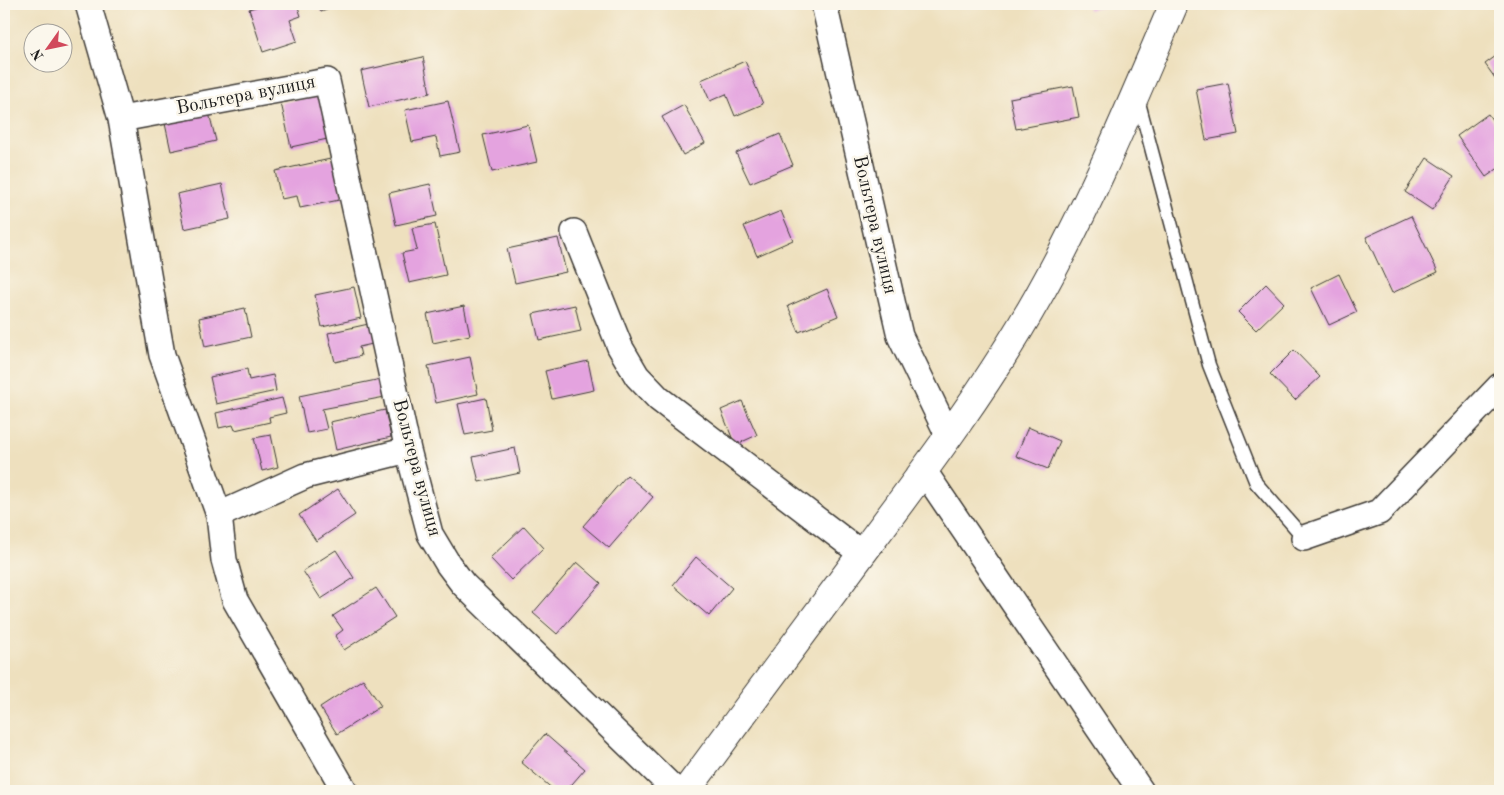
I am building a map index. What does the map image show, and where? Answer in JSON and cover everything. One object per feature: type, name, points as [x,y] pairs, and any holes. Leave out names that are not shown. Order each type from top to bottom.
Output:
[{"type":"main road","points":[[686,791],[949,437],[1038,298],[1073,232],[1174,4]]},
{"type":"street","points":[[88,4],[121,119],[162,355],[219,515],[224,560],[235,600],[345,791]]},
{"type":"street","name":"Вольтера вулиця","points":[[824,4],[900,336],[949,437]]},
{"type":"street","name":"Вольтера вулиця","points":[[121,119],[327,80],[408,450],[430,534],[448,564],[463,584],[676,791]]},
{"type":"street","points":[[574,232],[620,347],[637,376],[659,400],[862,554]]},
{"type":"street","points":[[1304,538],[1378,512],[1500,386]]},
{"type":"street","points":[[219,515],[305,476],[408,450]]},
{"type":"street","points":[[924,471],[1141,791]]},
{"type":"lane","points":[[1136,92],[1208,365],[1256,483],[1304,538]]},
{"type":"building","points":[[265,4],[297,4],[301,16],[290,20],[297,41],[263,52],[249,9]]},
{"type":"building","points":[[318,4],[343,4],[321,12]]},
{"type":"building","points":[[1087,4],[1118,4],[1118,5],[1088,10]]},
{"type":"building","points":[[1500,53],[1500,85],[1485,64]]},
{"type":"building","points":[[423,57],[430,93],[369,107],[361,71]]},
{"type":"building","points":[[745,61],[763,104],[735,116],[726,94],[710,101],[701,80]]},
{"type":"building","points":[[1228,83],[1238,134],[1206,140],[1196,89]]},
{"type":"building","points":[[1073,86],[1079,117],[1016,129],[1010,98]]},
{"type":"building","points":[[323,94],[332,138],[291,147],[281,103]]},
{"type":"building","points":[[448,101],[460,152],[440,156],[436,137],[412,142],[405,110]]},
{"type":"building","points":[[684,105],[705,143],[683,155],[662,117]]},
{"type":"building","points":[[208,109],[216,141],[171,151],[164,119]]},
{"type":"building","points":[[1488,114],[1500,131],[1500,167],[1486,177],[1457,136]]},
{"type":"building","points":[[528,125],[537,162],[492,172],[483,135]]},
{"type":"building","points":[[780,134],[793,165],[750,183],[736,153]]},
{"type":"building","points":[[335,158],[344,199],[300,208],[297,196],[281,199],[275,171]]},
{"type":"building","points":[[1427,158],[1454,176],[1432,210],[1405,192]]},
{"type":"building","points":[[222,184],[230,219],[184,229],[177,194]]},
{"type":"building","points":[[430,184],[437,216],[396,225],[389,193]]},
{"type":"building","points":[[781,211],[793,240],[757,256],[744,226]]},
{"type":"building","points":[[1411,216],[1438,272],[1392,293],[1366,237]]},
{"type":"building","points":[[435,224],[446,275],[409,283],[402,253],[417,250],[412,228]]},
{"type":"building","points":[[558,238],[566,272],[515,283],[507,249]]},
{"type":"building","points":[[1339,274],[1357,312],[1329,325],[1311,288]]},
{"type":"building","points":[[1266,284],[1284,303],[1256,330],[1238,312]]},
{"type":"building","points":[[354,287],[361,318],[322,327],[315,295]]},
{"type":"building","points":[[827,289],[838,316],[799,332],[788,306]]},
{"type":"building","points":[[575,305],[581,331],[539,340],[533,314]]},
{"type":"building","points":[[464,306],[470,335],[433,343],[427,314]]},
{"type":"building","points":[[245,308],[251,337],[205,347],[199,318]]},
{"type":"building","points":[[373,323],[377,343],[359,347],[361,356],[335,362],[328,333]]},
{"type":"building","points":[[1294,350],[1320,377],[1295,400],[1270,374]]},
{"type":"building","points":[[470,357],[478,394],[436,403],[428,366]]},
{"type":"building","points":[[588,361],[594,390],[552,399],[545,371]]},
{"type":"building","points":[[247,369],[249,380],[273,375],[276,391],[216,404],[210,377]]},
{"type":"building","points":[[386,378],[390,396],[322,409],[327,429],[307,433],[299,396]]},
{"type":"building","points":[[282,398],[286,413],[269,417],[270,422],[235,430],[233,425],[219,428],[216,413]]},
{"type":"building","points":[[486,398],[492,430],[465,435],[458,404]]},
{"type":"building","points":[[742,401],[757,435],[735,445],[721,410]]},
{"type":"building","points":[[385,410],[391,437],[336,450],[330,422]]},
{"type":"building","points":[[1028,427],[1060,441],[1048,469],[1016,456]]},
{"type":"building","points":[[271,435],[278,467],[262,471],[254,438]]},
{"type":"building","points":[[515,448],[520,473],[479,482],[473,457]]},
{"type":"building","points":[[627,475],[653,497],[609,548],[583,526]]},
{"type":"building","points":[[338,489],[355,515],[316,541],[299,515]]},
{"type":"building","points":[[524,526],[544,548],[511,580],[490,558]]},
{"type":"building","points":[[336,550],[354,578],[321,599],[303,571]]},
{"type":"building","points":[[696,557],[732,588],[709,616],[673,585]]},
{"type":"building","points":[[577,562],[601,583],[557,634],[533,613]]},
{"type":"building","points":[[376,588],[395,617],[344,650],[335,636],[343,630],[333,616]]},
{"type":"building","points":[[363,679],[381,706],[337,734],[320,707]]},
{"type":"building","points":[[545,734],[585,769],[566,791],[555,791],[521,762]]}]
